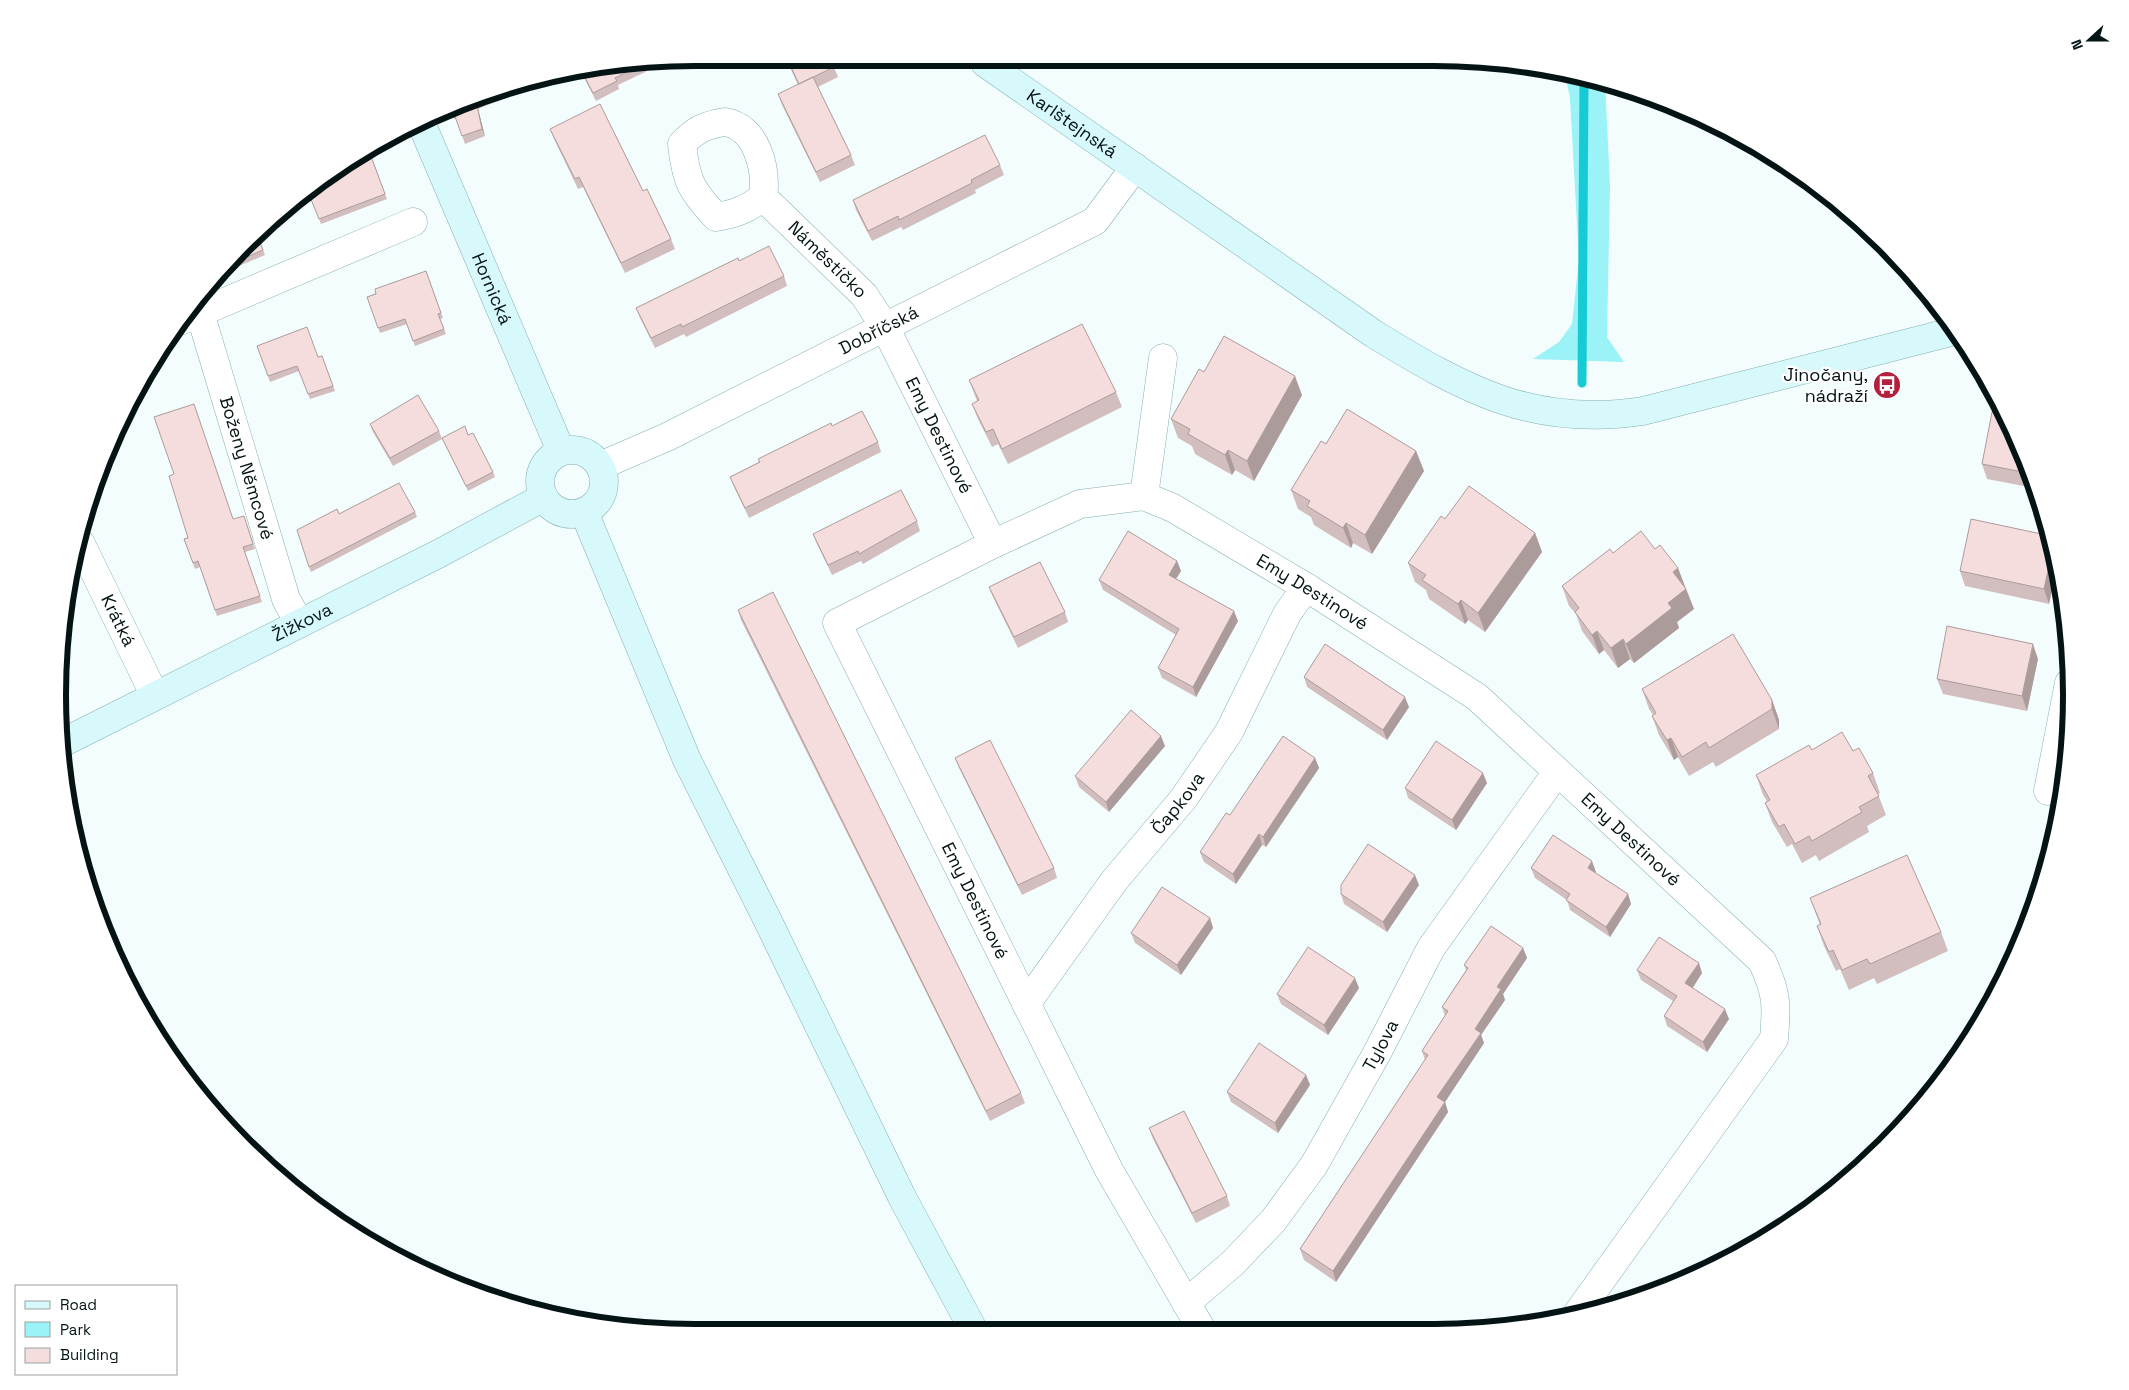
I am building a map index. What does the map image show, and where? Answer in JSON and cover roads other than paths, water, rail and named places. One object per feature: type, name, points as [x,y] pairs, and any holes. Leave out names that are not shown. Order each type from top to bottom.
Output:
[{"type":"street","name":"Karlštejnská","points":[[989,66],[1374,334],[1437,373],[1483,395],[1517,406],[1554,412],[1615,415],[1643,411],[1948,333]]},
{"type":"street","name":"Hornická","points":[[423,128],[561,451]]},
{"type":"street","name":"Dobříčská","points":[[600,466],[667,437],[1095,221],[1135,167]]},
{"type":"street","name":"Náměstíčko","points":[[763,197],[864,295],[885,327]]},
{"type":"street","name":"Boženy Němcové","points":[[194,315],[413,222]]},
{"type":"street","name":"Boženy Němcové","points":[[191,319],[286,599],[299,623]]},
{"type":"street","name":"Emy Destinové","points":[[885,327],[993,544]]},
{"type":"street","points":[[1144,496],[1163,358]]},
{"type":"street","points":[[572,449],[583,451],[593,457],[600,466],[604,476],[604,487],[594,506],[584,512],[573,514],[562,512],[552,506],[544,497],[540,476],[552,457],[561,451],[572,449]]},
{"type":"street","name":"Emy Destinové","points":[[1198,1324],[1109,1170],[837,622],[993,544],[1080,504],[1144,496],[1173,508],[1306,587],[1476,697],[1762,961],[1774,985],[1777,1004],[1774,1039],[1583,1305]]},
{"type":"street","name":"Žižkova","points":[[68,740],[440,553],[544,497]]},
{"type":"street","points":[[584,512],[687,760],[767,919],[902,1199],[970,1324]]},
{"type":"street","name":"Krátká","points":[[84,549],[155,696]]},
{"type":"street","name":"Čapkova","points":[[1026,1004],[1114,881],[1184,798],[1229,732],[1288,614],[1306,587]]},
{"type":"street","points":[[2048,791],[2062,720]]},
{"type":"street","name":"Tylova","points":[[1186,1303],[1233,1263],[1273,1221],[1314,1165],[1377,1053],[1430,948],[1558,772]]},
{"type":"waterway","points":[[1582,383],[1584,85]]},
{"type":"place","name":"Jinočany, nádraží","points":[[1887,385]]}]
